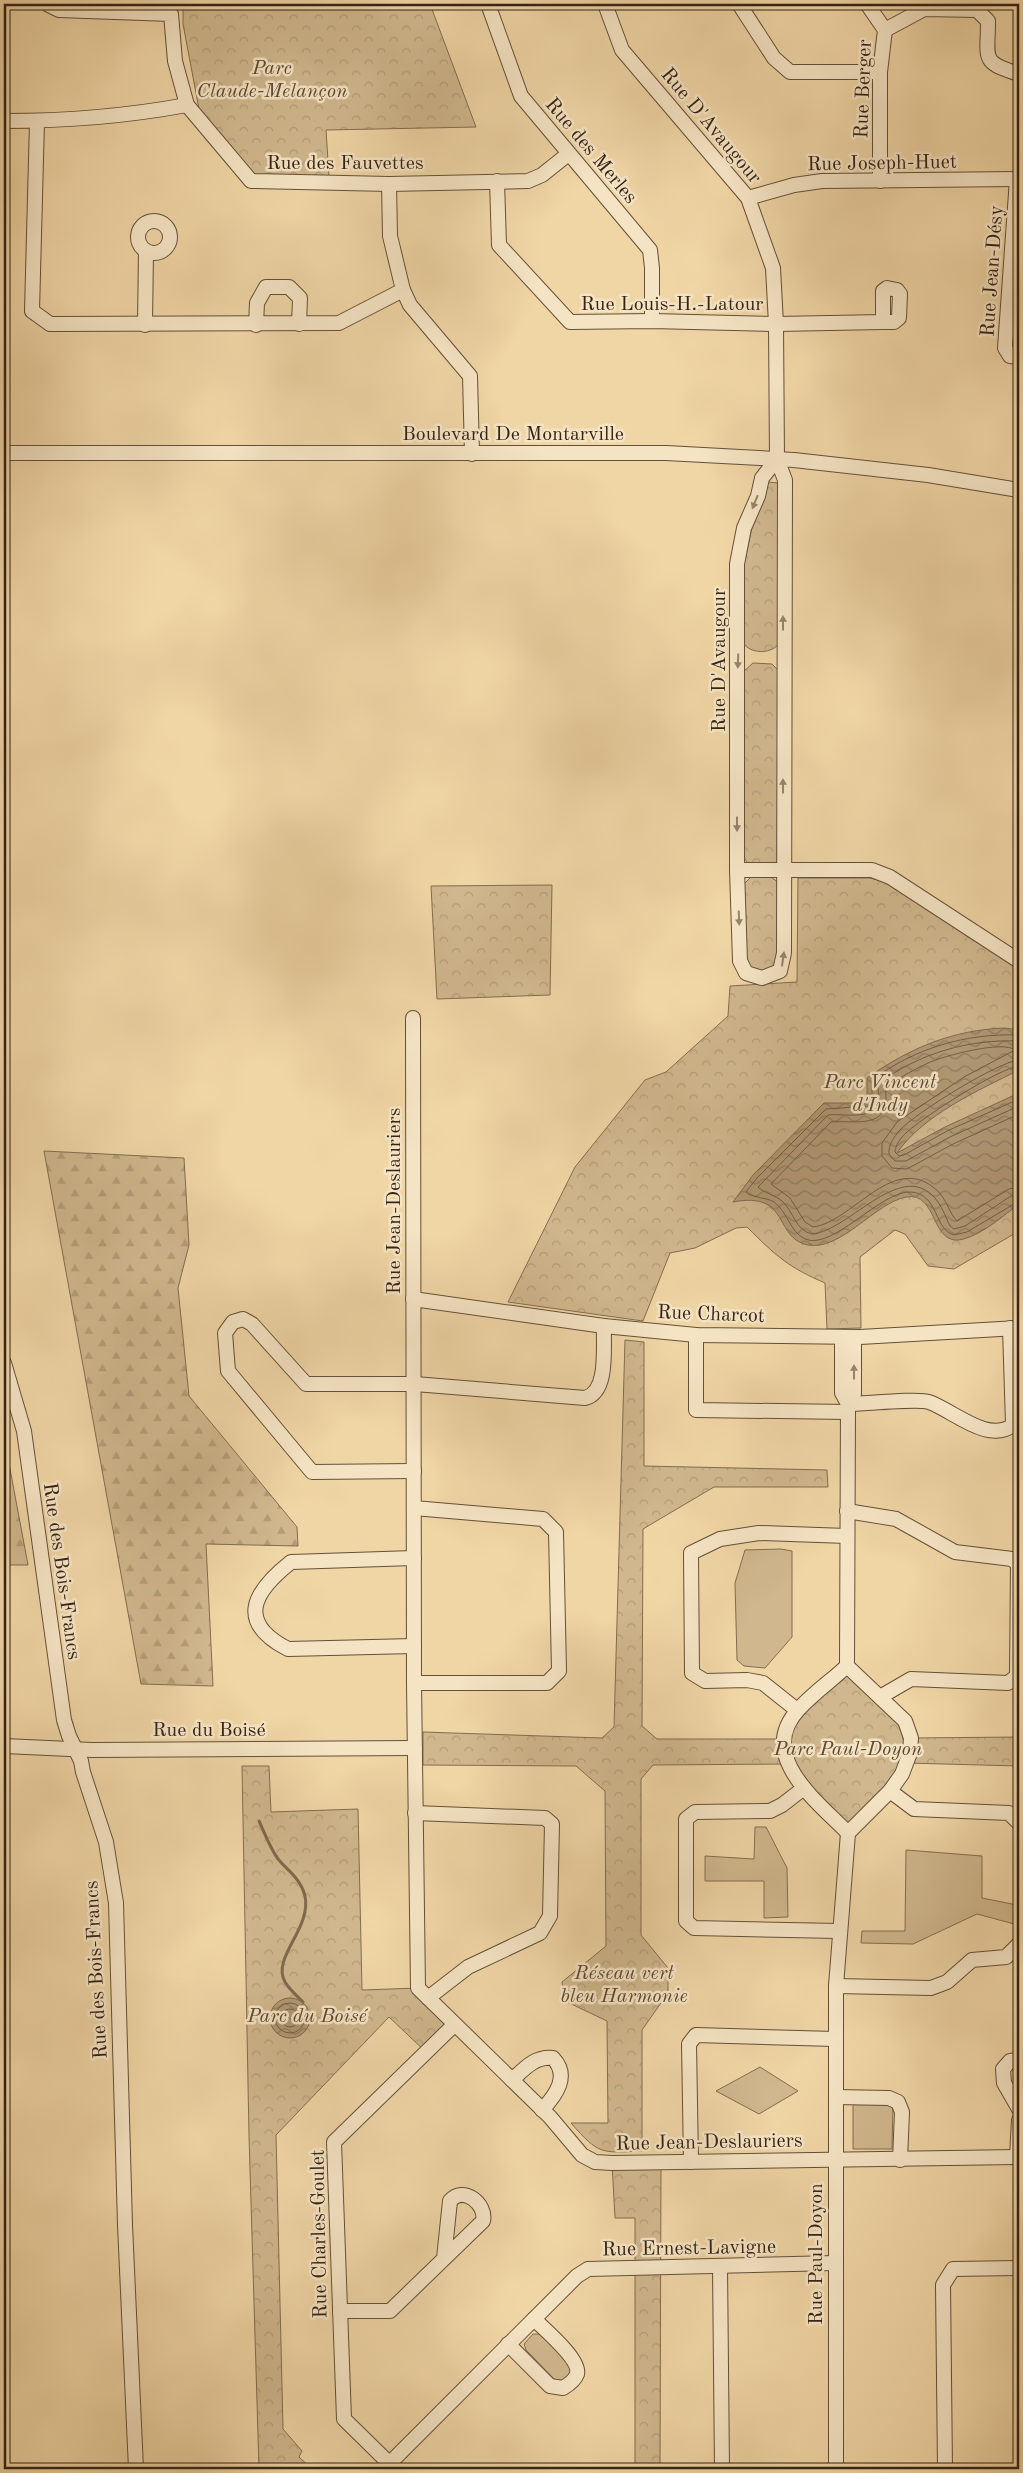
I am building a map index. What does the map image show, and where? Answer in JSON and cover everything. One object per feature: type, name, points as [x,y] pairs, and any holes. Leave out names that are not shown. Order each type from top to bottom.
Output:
[{"type":"street","name":"Rue des Fauvettes","points":[[47,4],[59,10],[171,14],[175,60],[187,105],[251,181],[389,184],[528,182],[542,175],[568,154]]},
{"type":"street","name":"Rue des Merles","points":[[488,4],[521,96],[650,250],[652,321]]},
{"type":"street","name":"Rue D'Avaugour","points":[[606,4],[622,50],[748,198],[773,268],[776,324],[777,459],[785,480],[783,965],[777,974],[762,978],[749,975],[740,964],[737,870],[738,564],[744,528],[758,496],[762,478],[777,459]]},
{"type":"street","points":[[739,4],[774,58],[790,72],[880,72]]},
{"type":"street","name":"Rue Berger","points":[[868,4],[885,30],[880,72],[880,181]]},
{"type":"street","points":[[885,30],[924,9],[977,10],[988,21],[988,58],[994,66],[1019,74]]},
{"type":"street","points":[[4,121],[37,121],[142,113],[187,105]]},
{"type":"street","points":[[37,121],[32,311],[50,324],[256,325],[339,323],[403,290]]},
{"type":"street","name":"Rue Joseph-Huet","points":[[748,198],[794,185],[822,181],[1018,179]]},
{"type":"street","name":"Rue Jean-Désy","points":[[1018,179],[1005,348],[1010,356],[1019,357]]},
{"type":"street","name":"Rue Louis-H.-Latour","points":[[497,181],[499,245],[570,322],[652,321],[776,324],[883,322]]},
{"type":"street","points":[[389,184],[390,236],[403,290],[410,305],[470,376],[472,454]]},
{"type":"street","points":[[144,325],[146,251]]},
{"type":"street","points":[[256,325],[256,303],[266,287],[289,287],[300,298],[299,324]]},
{"type":"street","name":"Boulevard De Montarville","points":[[4,453],[666,453],[777,459],[928,475],[1019,490]]},
{"type":"street","points":[[737,870],[872,870],[890,877],[1019,961]]},
{"type":"street","name":"Rue Jean-Deslauriers","points":[[413,1018],[414,1683],[418,1988],[542,2110],[582,2155],[590,2160],[606,2162],[691,2162],[1018,2158],[1019,2120]]},
{"type":"street","name":"Rue Charcot","points":[[413,1298],[604,1326],[696,1335],[848,1337],[1014,1328],[1013,1425],[1004,1431],[994,1432],[981,1428],[926,1401],[848,1408]]},
{"type":"street","points":[[414,1472],[312,1472],[228,1371],[225,1333],[233,1322],[244,1319],[252,1324],[306,1384],[415,1384],[585,1398],[592,1396],[600,1386],[604,1326]]},
{"type":"street","points":[[696,1335],[696,1410],[848,1408]]},
{"type":"street","points":[[847,1666],[797,1710],[788,1724],[784,1739],[784,1753],[787,1764],[804,1788],[848,1834],[890,1791],[902,1774],[910,1753],[911,1738],[905,1720],[847,1666],[848,1408],[842,1393],[848,1337]]},
{"type":"street","name":"Rue des Bois-Francs","points":[[4,1363],[24,1432],[60,1696],[67,1732],[81,1761],[106,1842],[116,1903],[124,2215],[136,2469]]},
{"type":"street","points":[[414,1508],[543,1519],[556,1532],[559,1671],[547,1683],[414,1683]]},
{"type":"street","points":[[848,1510],[896,1519],[955,1552],[1012,1559],[1018,1564],[1017,1676],[1008,1683],[910,1679],[880,1697]]},
{"type":"street","points":[[797,1710],[763,1683],[747,1680],[705,1681],[692,1672],[691,1553],[720,1539],[759,1533],[847,1536]]},
{"type":"street","points":[[414,1558],[291,1562],[261,1591],[255,1604],[256,1622],[270,1640],[288,1649],[414,1646]]},
{"type":"street","name":"Rue du Boisé","points":[[4,1746],[76,1749],[415,1748]]},
{"type":"street","points":[[804,1788],[782,1806],[770,1811],[695,1812],[686,1819],[686,1921],[694,1928],[839,1931]]},
{"type":"street","points":[[890,1791],[914,1809],[1009,1813],[1019,1823]]},
{"type":"street","points":[[415,1813],[545,1818],[552,1824],[550,1916],[540,1933],[468,1967],[428,1998]]},
{"type":"street","name":"Rue Paul-Doyon","points":[[836,2469],[836,1986],[848,1834]]},
{"type":"street","points":[[836,1986],[931,1988],[947,1982],[972,1960],[1006,1957],[1019,1944]]},
{"type":"street","name":"Rue Charles-Goulet","points":[[392,2466],[344,2420],[334,2142],[454,2025]]},
{"type":"street","points":[[691,2162],[689,2044],[696,2035],[835,2039]]},
{"type":"street","points":[[512,2080],[535,2060],[542,2057],[553,2058],[559,2064],[561,2084],[557,2094],[542,2110]]},
{"type":"street","points":[[1019,2060],[1010,2061],[1003,2069],[1004,2083],[1019,2108]]},
{"type":"street","points":[[836,2097],[889,2098],[898,2102],[902,2112],[900,2160]]},
{"type":"street","points":[[340,2311],[390,2311],[444,2258]]},
{"type":"street","name":"Rue Ernest-Lavigne","points":[[392,2466],[508,2344],[577,2276],[588,2269],[835,2263]]},
{"type":"street","points":[[720,2266],[722,2469]]},
{"type":"street","points":[[944,2469],[943,2284],[953,2269],[1019,2268]]},
{"type":"street","points":[[508,2344],[550,2386],[563,2388],[571,2383],[577,2375],[578,2368],[573,2359],[534,2319]]},
{"type":"green space","name":"Parc Claude-Melançon","points":[[183,4],[430,4],[476,127],[326,130],[329,176],[255,175],[199,109],[183,24]]},
{"type":"green space","points":[[767,482],[779,483],[778,645],[770,650],[760,652],[746,647],[743,643],[743,570],[752,527]]},
{"type":"green space","points":[[753,663],[772,664],[779,671],[777,863],[775,865],[749,865],[743,856],[744,671]]},
{"type":"green space","points":[[751,877],[771,877],[779,883],[781,956],[773,966],[763,971],[753,969],[744,959],[744,884]]},
{"type":"green space","name":"Parc Vincent d'Indy","points":[[798,878],[870,878],[889,883],[1019,969],[1019,1231],[954,1269],[928,1266],[905,1234],[895,1230],[860,1257],[861,1328],[827,1329],[825,1283],[801,1272],[783,1260],[747,1227],[736,1228],[695,1248],[670,1253],[643,1321],[508,1302],[575,1167],[645,1080],[666,1072],[728,1016],[730,986],[797,982]]},
{"type":"green space","points":[[552,885],[550,995],[437,999],[431,886]]},
{"type":"green space","points":[[44,1151],[184,1158],[189,1245],[178,1288],[189,1396],[297,1527],[298,1546],[206,1544],[213,1686],[141,1684]]},
{"type":"green space","name":"Réseau vert bleu Harmonie","points":[[625,1340],[644,1342],[644,1466],[827,1470],[828,1487],[714,1487],[643,1529],[642,1726],[657,1739],[784,1739],[788,1724],[847,1666],[880,1697],[911,1738],[1019,1737],[1019,1766],[906,1763],[848,1833],[787,1764],[653,1765],[641,1779],[641,1935],[668,1968],[668,1993],[642,2030],[642,2151],[618,2152],[602,2150],[595,2146],[571,2123],[608,2123],[607,2021],[565,2001],[562,1982],[606,1946],[605,1791],[576,1766],[423,1765],[423,1732],[602,1738],[614,1727]]},
{"type":"green space","points":[[4,1437],[28,1565],[4,1565]]},
{"type":"green space","points":[[781,1549],[792,1551],[792,1637],[765,1668],[744,1666],[737,1660],[735,1583],[745,1550]]},
{"type":"green space","name":"Parc du Boisé","points":[[242,1766],[269,1766],[271,1812],[358,1809],[362,1990],[418,1988],[454,2025],[426,2052],[389,2017],[276,2135],[283,2429],[302,2451],[299,2457],[312,2469],[259,2469],[249,2136]]},
{"type":"green space","points":[[755,1827],[766,1827],[787,1868],[788,1917],[764,1918],[764,1881],[705,1881],[705,1856],[754,1859]]},
{"type":"green space","points":[[906,1850],[982,1856],[982,1898],[1017,1905],[1018,1925],[977,1914],[913,1944],[861,1943],[862,1931],[905,1931]]},
{"type":"green space","points":[[760,2067],[798,2091],[759,2114],[716,2091]]},
{"type":"green space","points":[[853,2102],[893,2102],[892,2149],[853,2149]]},
{"type":"green space","points":[[661,2162],[660,2469],[635,2469],[635,2218],[615,2218],[612,2163]]},
{"type":"green space","points":[[533,2334],[542,2334],[570,2364],[573,2369],[565,2383],[557,2382],[526,2350],[524,2344]]},
{"type":"water","points":[[1005,1028],[1019,1030],[1019,1070],[936,1115],[908,1139],[897,1153],[945,1127],[1019,1093],[1019,1204],[986,1228],[964,1239],[953,1240],[945,1236],[939,1229],[924,1202],[917,1197],[906,1197],[882,1208],[833,1241],[820,1245],[808,1245],[797,1241],[773,1209],[764,1203],[751,1200],[733,1202],[753,1175],[824,1103],[867,1103],[867,1078],[899,1058],[932,1042],[949,1037],[967,1032]]},
{"type":"water","points":[[294,1998],[301,2001],[307,2007],[310,2018],[309,2026],[301,2035],[294,2038],[286,2038],[279,2035],[271,2026],[270,2014],[273,2007],[282,1999]]},
{"type":"waterway","points":[[259,1821],[275,1855],[297,1880],[305,1896],[306,1908],[303,1920],[283,1963],[282,1973],[287,1985],[303,2002]]},
{"type":"park label","name":"Parc Paul-Doyon","points":[[848,1748]]}]
